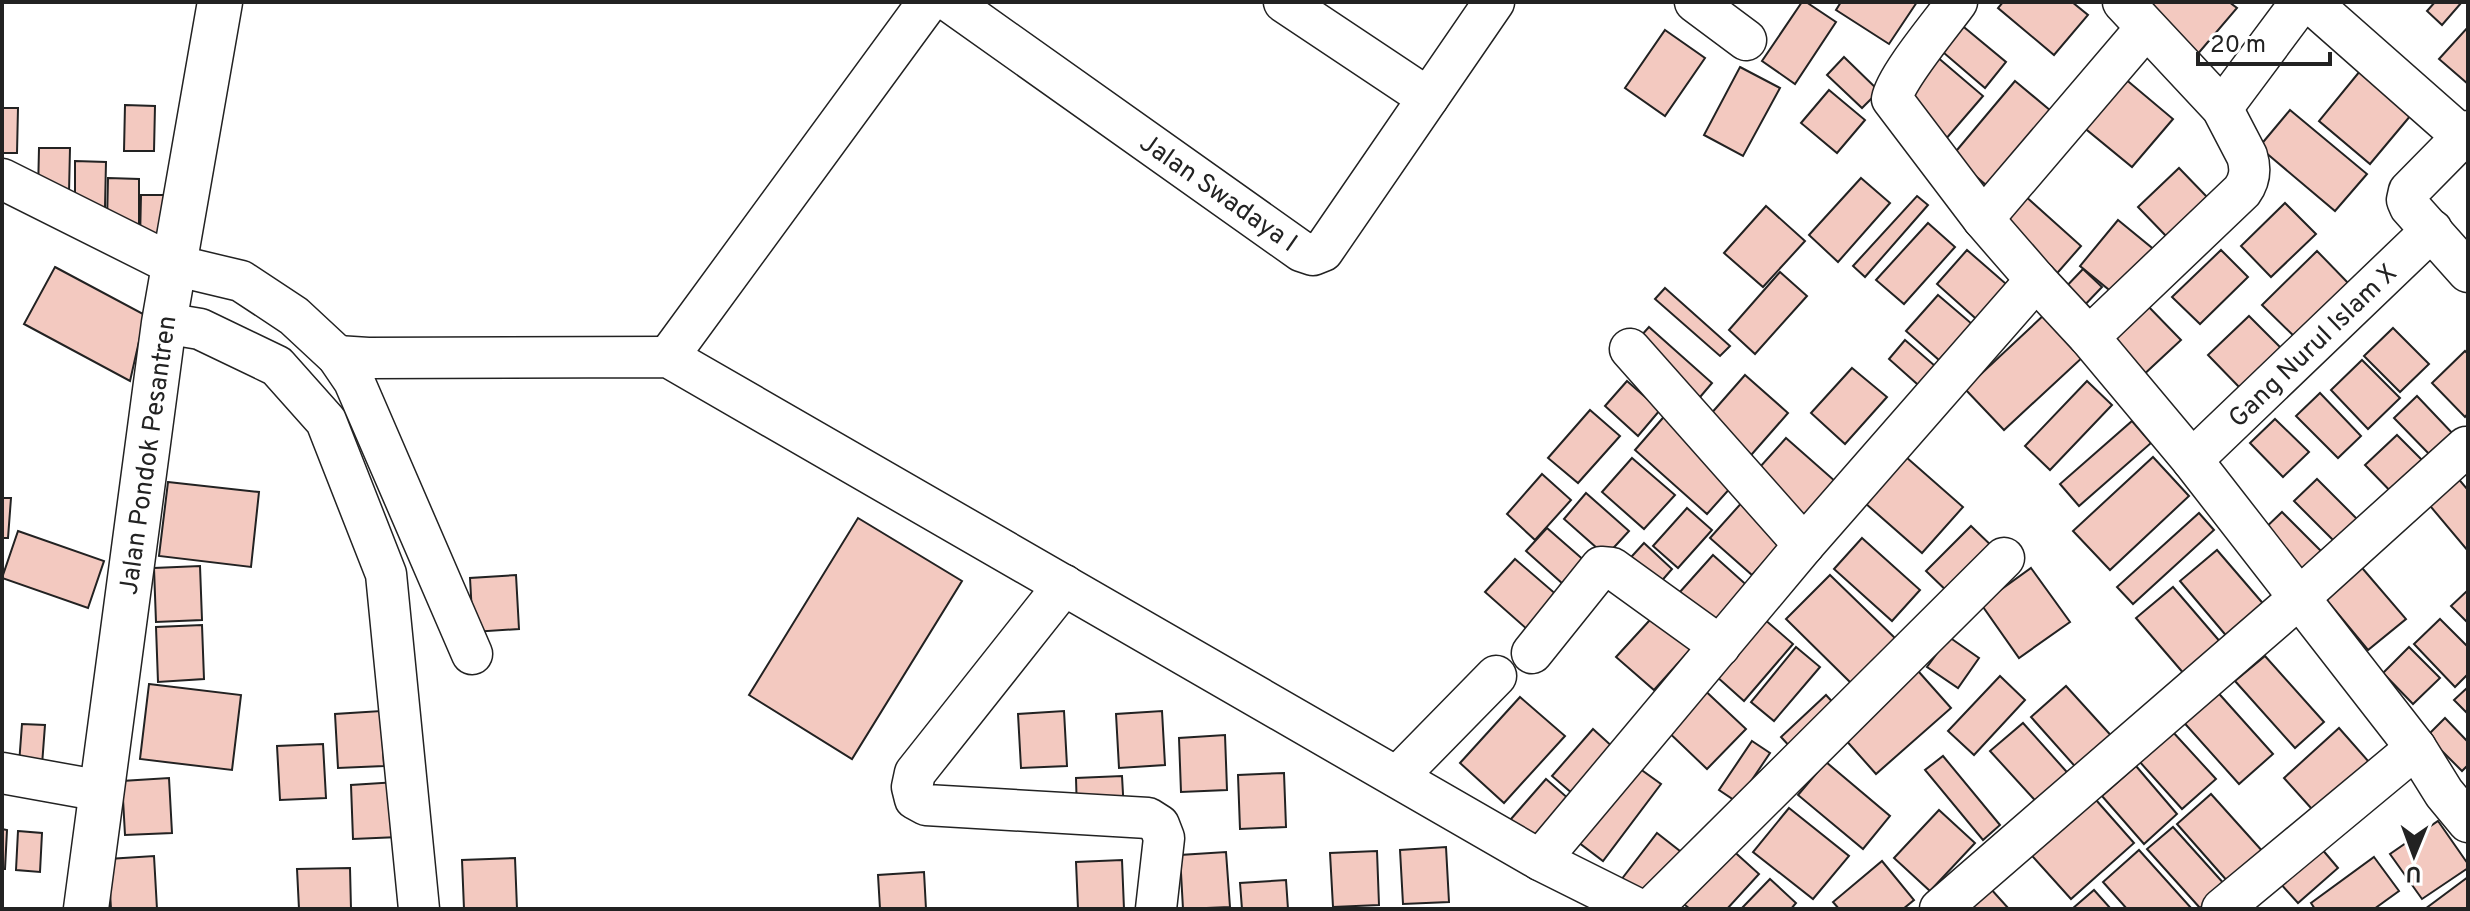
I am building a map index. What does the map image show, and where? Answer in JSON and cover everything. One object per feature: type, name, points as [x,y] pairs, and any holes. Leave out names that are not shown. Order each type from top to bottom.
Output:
[{"type":"street","name":"Jalan Pondok Pesantren","points":[[86,909],[164,321],[220,2]]},
{"type":"street","points":[[668,357],[928,2]]},
{"type":"street","name":"Jalan Swadaya I","points":[[950,2],[1301,251],[1313,255],[1323,251],[1494,2]]},
{"type":"street","points":[[1284,2],[1428,98]]},
{"type":"street","points":[[1695,2],[1746,40]]},
{"type":"street","points":[[1957,2],[1903,77],[1892,99],[1983,219],[2089,337],[2192,460],[2416,748],[2460,796]]},
{"type":"street","points":[[2222,108],[2301,2]]},
{"type":"street","points":[[2310,2],[2465,133],[2409,191],[2408,204],[2468,272]]},
{"type":"street","points":[[1983,219],[2135,15],[2222,108],[2247,156],[2248,183],[2089,337]]},
{"type":"street","points":[[2,179],[173,269],[241,281],[294,316],[337,356],[354,381],[472,654]]},
{"type":"street","name":"Gang Nurul Islam X","points":[[2192,460],[2432,230]]},
{"type":"street","points":[[1540,860],[1804,545],[2036,280]]},
{"type":"street","points":[[164,321],[200,329],[277,366],[326,421],[386,574],[419,909]]},
{"type":"street","points":[[1630,349],[1804,545]]},
{"type":"street","points":[[337,356],[668,357],[1540,860],[1638,909]]},
{"type":"street","points":[[1940,909],[2299,598],[2466,447]]},
{"type":"street","points":[[1651,909],[2004,558]]},
{"type":"street","points":[[1532,653],[1601,567],[1612,568],[1720,646]]},
{"type":"street","points":[[1064,585],[915,773],[912,787],[915,799],[926,805],[1148,818],[1159,825],[1164,838],[1156,909]]},
{"type":"street","points":[[1397,777],[1496,676]]},
{"type":"street","points":[[2222,909],[2416,748]]},
{"type":"street","points":[[2,773],[102,791]]},
{"type":"building","points":[[1802,2],[1836,22],[1795,84],[1762,61]]},
{"type":"building","points":[[1841,2],[1917,2],[1889,44],[1836,10]]},
{"type":"building","points":[[2003,2],[2072,2],[2088,15],[2054,55],[1998,8]]},
{"type":"building","points":[[2132,2],[2229,2],[2237,8],[2196,56]]},
{"type":"building","points":[[2435,2],[2462,2],[2442,25],[2427,11]]},
{"type":"building","points":[[1959,23],[2006,62],[1985,88],[1937,47]]},
{"type":"building","points":[[2468,27],[2468,84],[2439,59]]},
{"type":"building","points":[[1665,30],[1705,58],[1665,116],[1625,88]]},
{"type":"building","points":[[1936,56],[1983,96],[1945,140],[1898,101]]},
{"type":"building","points":[[1844,57],[1879,91],[1862,108],[1827,75]]},
{"type":"building","points":[[1740,67],[1780,88],[1743,156],[1704,135]]},
{"type":"building","points":[[2360,71],[2411,115],[2370,164],[2319,121]]},
{"type":"building","points":[[2117,72],[2173,119],[2132,167],[2076,121]]},
{"type":"building","points":[[2015,81],[2063,121],[1999,196],[1952,156]]},
{"type":"building","points":[[1829,90],[1865,120],[1837,153],[1801,123]]},
{"type":"building","points":[[125,105],[155,106],[154,151],[124,151]]},
{"type":"building","points":[[2,108],[18,108],[17,153],[2,153]]},
{"type":"building","points":[[2290,110],[2367,174],[2335,211],[2259,147]]},
{"type":"building","points":[[39,148],[70,148],[69,193],[38,193]]},
{"type":"building","points":[[75,161],[106,162],[105,207],[75,207]]},
{"type":"building","points":[[2179,168],[2208,198],[2167,237],[2138,207]]},
{"type":"building","points":[[108,178],[139,179],[139,224],[107,223]]},
{"type":"building","points":[[1861,178],[1890,203],[1838,262],[1809,235]]},
{"type":"building","points":[[141,195],[172,195],[171,240],[140,240]]},
{"type":"building","points":[[2024,195],[2081,246],[2052,279],[1994,228]]},
{"type":"building","points":[[1917,196],[1928,205],[1865,277],[1853,266]]},
{"type":"building","points":[[2285,203],[2316,234],[2271,277],[2241,246]]},
{"type":"building","points":[[1766,206],[1805,241],[1763,287],[1724,253]]},
{"type":"building","points":[[2118,220],[2157,252],[2119,298],[2080,266]]},
{"type":"building","points":[[1928,223],[1955,247],[1904,304],[1876,280]]},
{"type":"building","points":[[1967,250],[2013,290],[1983,325],[1937,284]]},
{"type":"building","points":[[2221,250],[2248,277],[2200,324],[2172,297]]},
{"type":"building","points":[[2317,251],[2353,288],[2299,341],[2262,305]]},
{"type":"building","points":[[55,267],[145,315],[130,381],[24,324]]},
{"type":"building","points":[[2083,269],[2102,287],[2080,310],[2061,292]]},
{"type":"building","points":[[1780,272],[1807,296],[1755,354],[1729,330]]},
{"type":"building","points":[[1665,288],[1730,346],[1720,356],[1655,299]]},
{"type":"building","points":[[1938,295],[1972,324],[1939,360],[1906,331]]},
{"type":"building","points":[[2144,302],[2181,340],[2140,378],[2104,341]]},
{"type":"building","points":[[2046,313],[2085,355],[2004,430],[1965,389]]},
{"type":"building","points":[[2249,316],[2283,350],[2242,390],[2208,355]]},
{"type":"building","points":[[1649,327],[1712,383],[1695,403],[1631,347]]},
{"type":"building","points":[[2393,328],[2429,364],[2400,392],[2364,356]]},
{"type":"building","points":[[1905,340],[1942,372],[1925,391],[1889,359]]},
{"type":"building","points":[[2465,351],[2468,354],[2468,413],[2465,417],[2432,383]]},
{"type":"building","points":[[2362,360],[2400,398],[2368,429],[2331,390]]},
{"type":"building","points":[[1852,368],[1887,397],[1845,444],[1811,413]]},
{"type":"building","points":[[1745,375],[1788,413],[1745,462],[1702,424]]},
{"type":"building","points":[[1627,381],[1660,410],[1638,436],[1605,406]]},
{"type":"building","points":[[2087,381],[2112,405],[2050,470],[2025,446]]},
{"type":"building","points":[[2320,393],[2361,436],[2338,458],[2296,416]]},
{"type":"building","points":[[2417,396],[2455,436],[2433,458],[2394,418]]},
{"type":"building","points":[[1590,410],[1620,436],[1578,483],[1548,458]]},
{"type":"building","points":[[1668,412],[1741,476],[1707,514],[1635,450]]},
{"type":"building","points":[[2275,419],[2309,452],[2283,477],[2250,443]]},
{"type":"building","points":[[2132,421],[2151,443],[2079,506],[2060,484]]},
{"type":"building","points":[[2397,435],[2433,471],[2401,502],[2365,465]]},
{"type":"building","points":[[1786,438],[1836,482],[1801,521],[1751,477]]},
{"type":"building","points":[[1906,457],[1963,507],[1922,553],[1865,503]]},
{"type":"building","points":[[2153,457],[2189,496],[2110,570],[2073,531]]},
{"type":"building","points":[[1632,458],[1675,495],[1644,529],[1602,492]]},
{"type":"building","points":[[1542,474],[1571,500],[1535,540],[1507,514]]},
{"type":"building","points":[[2456,476],[2468,490],[2468,551],[2426,501]]},
{"type":"building","points":[[2317,479],[2357,519],[2335,542],[2294,501]]},
{"type":"building","points":[[168,482],[259,492],[251,567],[159,556]]},
{"type":"building","points":[[1586,493],[1629,531],[1606,556],[1564,519]]},
{"type":"building","points":[[2,498],[11,498],[8,538],[2,538]]},
{"type":"building","points":[[1745,499],[1787,536],[1752,575],[1710,538]]},
{"type":"building","points":[[1687,508],[1712,530],[1678,568],[1653,546]]},
{"type":"building","points":[[2282,512],[2328,558],[2305,580],[2260,533]]},
{"type":"building","points":[[2199,513],[2214,530],[2133,604],[2117,587]]},
{"type":"building","points":[[858,518],[962,581],[852,759],[749,695]]},
{"type":"building","points":[[1971,526],[1998,552],[1953,597],[1926,571]]},
{"type":"building","points":[[1547,528],[1594,569],[1572,592],[1526,551]]},
{"type":"building","points":[[18,531],[104,561],[88,608],[2,578]]},
{"type":"building","points":[[1862,538],[1920,590],[1892,621],[1834,569]]},
{"type":"building","points":[[1644,543],[1672,569],[1652,592],[1623,566]]},
{"type":"building","points":[[2217,550],[2266,607],[2229,639],[2180,581]]},
{"type":"building","points":[[1713,555],[1751,589],[1710,636],[1671,602]]},
{"type":"building","points":[[1515,559],[1558,596],[1528,630],[1485,592]]},
{"type":"building","points":[[2357,562],[2406,619],[2368,650],[2320,592]]},
{"type":"building","points":[[200,566],[202,620],[156,622],[154,568]]},
{"type":"building","points":[[2031,568],[2070,622],[2019,658],[1981,604]]},
{"type":"building","points":[[516,575],[519,629],[473,632],[470,578]]},
{"type":"building","points":[[1830,575],[1897,640],[1853,685],[1786,619]]},
{"type":"building","points":[[2173,587],[2222,644],[2185,675],[2136,618]]},
{"type":"building","points":[[2468,590],[2468,623],[2451,606]]},
{"type":"building","points":[[1660,609],[1697,642],[1654,690],[1616,657]]},
{"type":"building","points":[[1756,612],[1793,644],[1744,701],[1707,668]]},
{"type":"building","points":[[2440,619],[2468,647],[2468,674],[2455,687],[2414,644]]},
{"type":"building","points":[[202,625],[204,679],[158,682],[156,627]]},
{"type":"building","points":[[1949,637],[1979,658],[1958,688],[1927,667]]},
{"type":"building","points":[[1796,647],[1820,667],[1774,721],[1751,702]]},
{"type":"building","points":[[2409,647],[2440,678],[2413,704],[2383,673]]},
{"type":"building","points":[[2265,656],[2324,722],[2295,748],[2235,681]]},
{"type":"building","points":[[1911,663],[1951,708],[1876,774],[1836,729]]},
{"type":"building","points":[[2000,676],[2025,700],[1974,755],[1948,731]]},
{"type":"building","points":[[149,684],[241,695],[232,770],[140,759]]},
{"type":"building","points":[[1698,684],[1746,729],[1707,769],[1661,725]]},
{"type":"building","points":[[2066,686],[2116,741],[2080,772],[2031,717]]},
{"type":"building","points":[[2213,687],[2273,754],[2239,784],[2179,717]]},
{"type":"building","points":[[2468,687],[2468,714],[2454,700]]},
{"type":"building","points":[[1826,695],[1838,708],[1793,750],[1781,737]]},
{"type":"building","points":[[1520,697],[1565,736],[1504,803],[1460,763]]},
{"type":"building","points":[[381,711],[384,766],[338,768],[335,714]]},
{"type":"building","points":[[1064,711],[1067,766],[1021,768],[1018,714]]},
{"type":"building","points":[[1162,711],[1165,765],[1119,768],[1116,714]]},
{"type":"building","points":[[2445,718],[2468,742],[2468,765],[2462,771],[2427,736]]},
{"type":"building","points":[[2023,723],[2074,780],[2042,808],[1990,751]]},
{"type":"building","points":[[22,724],[45,725],[42,765],[19,764]]},
{"type":"building","points":[[2339,728],[2376,770],[2320,818],[2284,778]]},
{"type":"building","points":[[1593,729],[1615,749],[1573,794],[1552,776]]},
{"type":"building","points":[[2172,731],[2216,779],[2182,809],[2139,761]]},
{"type":"building","points":[[1225,735],[1227,790],[1181,792],[1179,738]]},
{"type":"building","points":[[1752,741],[1770,753],[1737,802],[1719,790]]},
{"type":"building","points":[[323,744],[326,798],[280,800],[277,746]]},
{"type":"building","points":[[1943,756],[2000,825],[1983,840],[1925,770]]},
{"type":"building","points":[[1826,762],[1890,816],[1863,849],[1798,795]]},
{"type":"building","points":[[1636,766],[1661,784],[1603,861],[1578,842]]},
{"type":"building","points":[[2136,766],[2177,814],[2144,844],[2102,796]]},
{"type":"building","points":[[1284,773],[1286,827],[1240,829],[1238,775]]},
{"type":"building","points":[[1122,776],[1124,812],[1077,813],[1076,778]]},
{"type":"building","points":[[169,778],[172,833],[125,835],[122,781]]},
{"type":"building","points":[[1546,779],[1570,800],[1528,848],[1504,827]]},
{"type":"building","points":[[397,782],[399,837],[353,839],[351,785]]},
{"type":"building","points":[[2089,792],[2134,843],[2071,899],[2025,848]]},
{"type":"building","points":[[2211,794],[2264,853],[2229,883],[2177,824]]},
{"type":"building","points":[[1789,808],[1849,856],[1813,899],[1753,852]]},
{"type":"building","points":[[1939,810],[1975,843],[1930,891],[1894,858]]},
{"type":"building","points":[[2438,821],[2468,868],[2422,899],[2390,854]]},
{"type":"building","points":[[2173,827],[2226,886],[2200,908],[2147,849]]},
{"type":"building","points":[[2,829],[7,830],[5,869],[2,869]]},
{"type":"building","points":[[18,831],[42,833],[40,872],[16,870]]},
{"type":"building","points":[[1657,833],[1685,855],[1648,902],[1621,880]]},
{"type":"building","points":[[1446,847],[1449,902],[1403,904],[1400,850]]},
{"type":"building","points":[[1729,847],[1759,874],[1727,909],[1690,909],[1680,901]]},
{"type":"building","points":[[2321,848],[2338,868],[2298,903],[2280,883]]},
{"type":"building","points":[[2139,850],[2192,909],[2127,909],[2103,882]]},
{"type":"building","points":[[1377,851],[1379,905],[1333,907],[1330,853]]},
{"type":"building","points":[[1226,852],[1230,907],[1183,909],[1180,855]]},
{"type":"building","points":[[154,856],[157,909],[111,909],[108,859]]},
{"type":"building","points":[[2374,857],[2399,891],[2374,909],[2315,909],[2311,903]]},
{"type":"building","points":[[515,858],[517,909],[464,909],[462,860]]},
{"type":"building","points":[[1122,860],[1124,909],[1078,909],[1076,862]]},
{"type":"building","points":[[1882,861],[1914,900],[1903,909],[1839,909],[1833,902]]},
{"type":"building","points":[[350,868],[351,909],[299,909],[297,869]]},
{"type":"building","points":[[924,872],[926,909],[880,909],[878,875]]},
{"type":"building","points":[[2468,877],[2468,909],[2425,909]]},
{"type":"building","points":[[1981,878],[2009,909],[1946,909]]},
{"type":"building","points":[[1770,879],[1796,903],[1791,909],[1741,909]]},
{"type":"building","points":[[1286,880],[1288,909],[1242,909],[1240,883]]},
{"type":"building","points":[[2094,890],[2111,909],[2072,909]]}]
